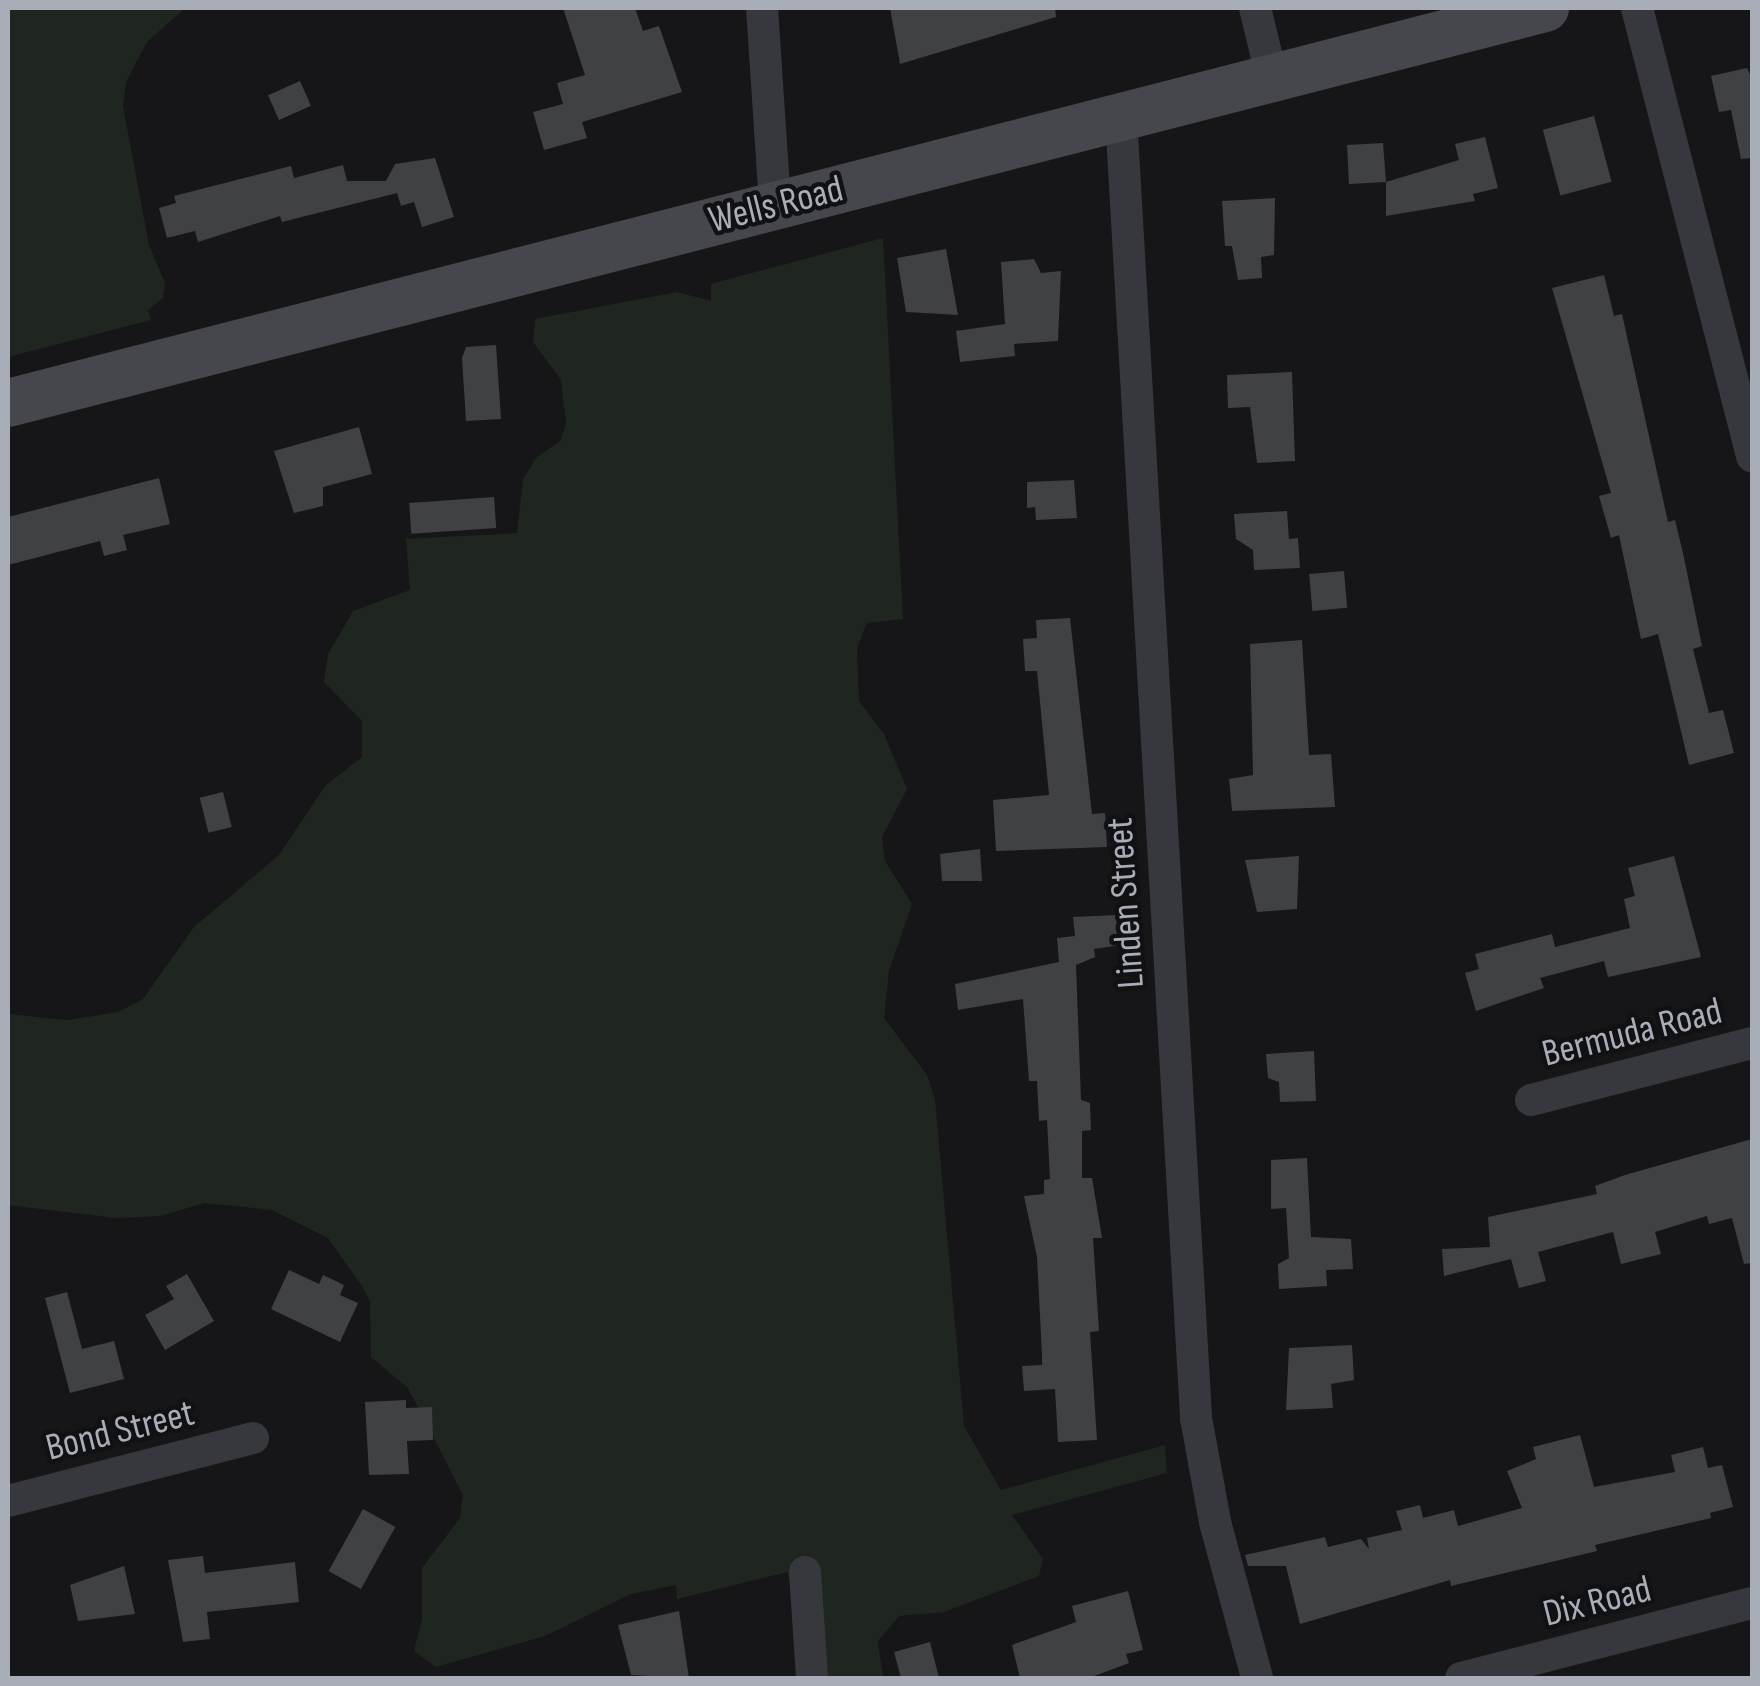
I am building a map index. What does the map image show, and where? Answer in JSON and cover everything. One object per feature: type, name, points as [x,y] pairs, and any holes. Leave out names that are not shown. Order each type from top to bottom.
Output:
[{"type":"main road","name":"Wells Road","points":[[8,403],[1545,8]]},
{"type":"street","points":[[762,8],[776,205]]},
{"type":"street","points":[[1254,8],[1272,78]]},
{"type":"street","points":[[1637,8],[1752,457]]},
{"type":"street","name":"Linden Street","points":[[1121,116],[1196,1418],[1215,1522],[1257,1678]]},
{"type":"street","name":"Bermuda Road","points":[[1531,1100],[1752,1043]]},
{"type":"street","name":"Bond Street","points":[[8,1501],[253,1438]]},
{"type":"street","points":[[805,1572],[812,1678]]},
{"type":"street","name":"Dix Road","points":[[1461,1678],[1752,1603]]},
{"type":"shaded area","points":[[8,8],[185,8],[147,42],[126,82],[123,106],[149,245],[165,283],[163,298],[148,310],[151,320],[8,357]]},
{"type":"shaded area","points":[[883,238],[903,619],[867,623],[857,648],[859,701],[884,734],[907,789],[882,837],[885,861],[912,904],[889,971],[884,1018],[927,1075],[935,1099],[964,1426],[1001,1490],[1165,1445],[1167,1473],[1012,1515],[1043,1559],[1039,1576],[944,1612],[899,1616],[878,1641],[883,1678],[803,1678],[788,1572],[677,1599],[676,1585],[631,1594],[545,1636],[436,1667],[414,1651],[422,1619],[422,1568],[460,1518],[463,1495],[408,1388],[371,1357],[370,1302],[362,1286],[328,1238],[272,1210],[204,1203],[161,1216],[115,1218],[8,1205],[8,1014],[68,1020],[118,1012],[143,999],[194,927],[279,855],[325,786],[362,757],[362,721],[324,682],[328,654],[353,611],[410,590],[406,539],[517,533],[523,479],[537,457],[560,441],[566,424],[561,380],[533,342],[535,319],[677,292],[711,301],[711,284]]},
{"type":"building","points":[[563,8],[635,8],[643,31],[659,26],[682,92],[582,122],[587,138],[544,150],[533,112],[563,104],[557,83],[585,75]]},
{"type":"building","points":[[890,8],[1055,8],[1056,17],[900,64]]},
{"type":"building","points":[[1747,68],[1752,79],[1752,158],[1741,159],[1731,110],[1719,112],[1711,76]]},
{"type":"building","points":[[300,81],[311,106],[279,120],[268,95]]},
{"type":"building","points":[[1594,116],[1612,182],[1560,195],[1543,130]]},
{"type":"building","points":[[1485,137],[1498,188],[1473,194],[1475,201],[1386,216],[1386,182],[1459,160],[1455,144]]},
{"type":"building","points":[[1383,143],[1386,182],[1349,184],[1347,145]]},
{"type":"building","points":[[435,158],[454,217],[422,227],[414,202],[401,206],[397,193],[282,222],[280,216],[198,242],[195,231],[167,238],[159,208],[176,203],[174,196],[291,166],[294,178],[343,165],[347,181],[386,181],[395,164]]},
{"type":"building","points":[[1275,198],[1274,255],[1261,257],[1262,278],[1238,280],[1232,246],[1225,246],[1222,201]]},
{"type":"building","points":[[946,249],[958,315],[906,312],[897,258]]},
{"type":"building","points":[[1034,259],[1041,273],[1061,271],[1058,341],[1014,344],[1015,356],[960,362],[956,331],[1005,324],[1001,262]]},
{"type":"building","points":[[1604,275],[1614,316],[1622,314],[1668,522],[1675,520],[1683,553],[1702,646],[1693,649],[1709,713],[1723,710],[1734,753],[1689,765],[1658,634],[1641,639],[1619,535],[1611,538],[1599,496],[1611,493],[1552,288]]},
{"type":"building","points":[[496,345],[501,419],[466,421],[462,358],[466,347]]},
{"type":"building","points":[[1292,372],[1295,461],[1257,463],[1250,407],[1228,408],[1227,375]]},
{"type":"building","points":[[359,427],[372,474],[323,487],[323,506],[294,513],[274,451]]},
{"type":"building","points":[[159,478],[170,524],[123,535],[127,550],[104,556],[100,541],[8,565],[8,517]]},
{"type":"building","points":[[1074,480],[1077,518],[1036,520],[1035,507],[1027,508],[1027,482]]},
{"type":"building","points":[[494,497],[496,528],[411,534],[409,503]]},
{"type":"building","points":[[1287,511],[1289,539],[1298,538],[1300,568],[1254,570],[1253,550],[1236,539],[1234,514]]},
{"type":"building","points":[[1344,571],[1347,608],[1312,611],[1309,574]]},
{"type":"building","points":[[1070,618],[1092,814],[1105,813],[1107,847],[996,851],[993,800],[1049,795],[1037,671],[1025,671],[1023,639],[1037,638],[1036,620]]},
{"type":"building","points":[[1302,640],[1309,755],[1331,754],[1335,807],[1232,811],[1229,779],[1253,775],[1250,644]]},
{"type":"building","points":[[223,792],[232,827],[208,833],[200,798]]},
{"type":"building","points":[[980,849],[982,881],[942,881],[940,854]]},
{"type":"building","points":[[1299,856],[1297,909],[1257,912],[1245,860]]},
{"type":"building","points":[[1674,856],[1701,957],[1608,977],[1604,961],[1540,978],[1544,988],[1476,1011],[1465,973],[1479,969],[1475,954],[1552,934],[1555,947],[1630,928],[1624,899],[1635,896],[1628,868]]},
{"type":"building","points":[[1117,915],[1121,945],[1094,949],[1095,957],[1076,965],[1081,1100],[1090,1103],[1091,1130],[1082,1131],[1082,1178],[1092,1178],[1102,1238],[1093,1238],[1099,1331],[1090,1332],[1097,1440],[1058,1442],[1055,1389],[1024,1391],[1022,1366],[1042,1365],[1037,1257],[1024,1196],[1044,1194],[1044,1180],[1050,1179],[1047,1120],[1039,1121],[1037,1081],[1029,1081],[1023,999],[958,1010],[955,984],[1059,962],[1057,938],[1075,936],[1073,917]]},
{"type":"building","points":[[1314,1051],[1316,1101],[1280,1102],[1279,1082],[1268,1078],[1266,1054]]},
{"type":"building","points":[[1752,1139],[1752,1263],[1744,1264],[1732,1218],[1709,1224],[1707,1216],[1655,1232],[1661,1254],[1621,1264],[1613,1232],[1538,1252],[1546,1281],[1519,1288],[1511,1259],[1444,1276],[1442,1249],[1490,1247],[1488,1217],[1597,1194],[1595,1186],[1625,1175]]},
{"type":"building","points":[[1307,1158],[1311,1237],[1351,1239],[1353,1269],[1326,1270],[1327,1286],[1279,1289],[1278,1264],[1289,1258],[1286,1208],[1271,1209],[1271,1160]]},
{"type":"building","points":[[289,1270],[319,1284],[323,1275],[344,1285],[340,1295],[358,1303],[340,1342],[271,1309]]},
{"type":"building","points":[[187,1274],[214,1321],[165,1350],[145,1315],[174,1299],[166,1286]]},
{"type":"building","points":[[67,1292],[82,1349],[114,1341],[124,1379],[70,1393],[45,1298]]},
{"type":"building","points":[[1352,1345],[1354,1380],[1331,1384],[1333,1408],[1286,1410],[1289,1348]]},
{"type":"building","points":[[406,1400],[406,1408],[432,1407],[433,1440],[407,1441],[409,1474],[369,1475],[365,1402]]},
{"type":"building","points":[[1580,1435],[1594,1487],[1675,1472],[1671,1455],[1703,1447],[1708,1468],[1722,1465],[1733,1507],[1710,1513],[1711,1518],[1595,1545],[1597,1551],[1451,1586],[1450,1580],[1300,1624],[1286,1566],[1248,1566],[1245,1555],[1325,1537],[1328,1547],[1361,1539],[1369,1549],[1367,1538],[1402,1530],[1396,1511],[1420,1505],[1423,1518],[1454,1510],[1458,1526],[1522,1508],[1507,1471],[1536,1459],[1533,1447]]},
{"type":"building","points":[[363,1509],[395,1527],[361,1589],[329,1571]]},
{"type":"building","points":[[203,1556],[205,1573],[295,1562],[299,1602],[207,1612],[210,1639],[183,1642],[168,1560]]},
{"type":"building","points":[[124,1566],[135,1614],[78,1621],[70,1585]]},
{"type":"building","points":[[1128,1591],[1143,1650],[1126,1654],[1129,1663],[1089,1678],[1020,1678],[1012,1645],[1076,1622],[1072,1606]]},
{"type":"building","points":[[679,1611],[689,1678],[631,1675],[618,1625]]},
{"type":"building","points":[[930,1642],[939,1678],[901,1678],[894,1652]]}]
